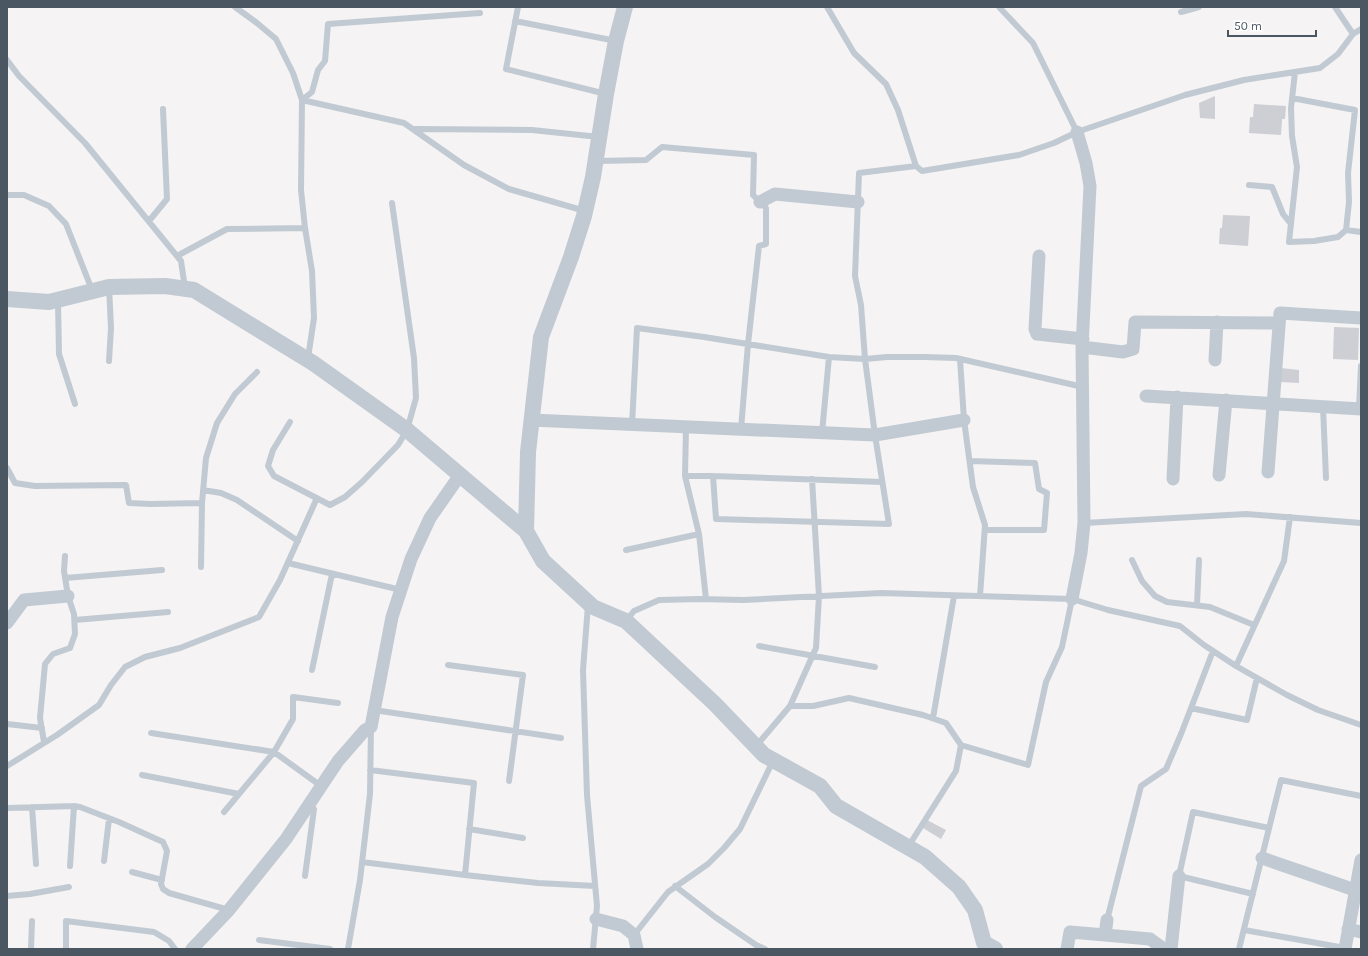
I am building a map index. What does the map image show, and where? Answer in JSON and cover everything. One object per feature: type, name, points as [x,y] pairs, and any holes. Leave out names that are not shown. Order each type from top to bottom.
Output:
[{"type":"street","points":[[526,531],[528,452],[541,337],[571,257],[585,211],[616,41],[625,7]]},
{"type":"street","points":[[1072,599],[1081,553],[1084,523],[1083,343],[1090,186],[1086,163],[1077,132]]},
{"type":"street","points":[[760,202],[775,194],[858,202]]},
{"type":"street","points":[[1039,256],[1035,329],[1037,334],[1123,352],[1134,348],[1136,322],[1279,323]]},
{"type":"street","points":[[7,299],[49,302],[109,287],[165,286],[194,290],[308,360],[407,430],[526,531],[543,561],[593,607],[626,621],[715,704],[764,755],[820,786],[836,806],[925,857],[960,888],[975,910],[984,943],[995,949]]},
{"type":"street","points":[[1268,472],[1280,312],[1361,318]]},
{"type":"street","points":[[1215,360],[1217,322]]},
{"type":"street","points":[[1146,396],[1360,408]]},
{"type":"street","points":[[1173,480],[1177,397]]},
{"type":"street","points":[[1219,476],[1226,400]]},
{"type":"street","points":[[531,420],[875,435],[964,420]]},
{"type":"street","points":[[192,949],[229,910],[286,839],[338,761],[365,730],[371,727],[392,617],[411,559],[430,518],[460,475]]},
{"type":"street","points":[[7,623],[24,600],[68,596]]},
{"type":"street","points":[[1262,858],[1355,890]]},
{"type":"street","points":[[1345,949],[1355,930],[1355,890],[1361,860]]},
{"type":"street","points":[[1171,949],[1179,876]]},
{"type":"street","points":[[596,919],[623,926],[634,935],[637,949]]},
{"type":"street","points":[[1104,935],[1107,920]]},
{"type":"street","points":[[1067,949],[1070,932],[1150,939],[1164,949]]},
{"type":"lane","points":[[235,7],[276,39],[293,73],[302,100],[301,190],[312,271],[314,318],[308,360]]},
{"type":"lane","points":[[518,7],[506,70],[606,94]]},
{"type":"lane","points":[[827,7],[854,53],[886,84],[898,110],[916,166],[922,171],[1019,155],[1054,143],[1077,132],[1185,94],[1244,80],[1320,68],[1338,54],[1353,34],[1361,29]]},
{"type":"lane","points":[[999,7],[1033,42],[1077,132]]},
{"type":"lane","points":[[1181,12],[1199,7]]},
{"type":"lane","points":[[1336,7],[1353,34]]},
{"type":"lane","points":[[302,100],[312,92],[318,70],[324,61],[328,24],[480,14]]},
{"type":"lane","points":[[515,21],[616,41]]},
{"type":"lane","points":[[7,60],[19,76],[85,143],[181,261],[185,289]]},
{"type":"lane","points":[[1292,98],[1355,110],[1348,173],[1349,202],[1346,230],[1338,237],[1289,242],[1297,167],[1292,136],[1291,108],[1292,98],[1295,72]]},
{"type":"lane","points":[[302,100],[404,122],[464,166],[509,189],[585,211]]},
{"type":"lane","points":[[149,221],[167,199],[162,109]]},
{"type":"lane","points":[[414,130],[532,130],[599,137]]},
{"type":"lane","points":[[595,161],[646,160],[662,147],[754,155],[753,195],[766,208],[766,244],[759,246],[748,344],[741,430]]},
{"type":"lane","points":[[713,476],[716,519],[889,524],[875,435],[861,305],[855,276],[859,173],[916,166]]},
{"type":"lane","points":[[1249,184],[1272,187],[1283,214],[1291,224]]},
{"type":"lane","points":[[7,195],[24,195],[49,206],[66,224],[92,292]]},
{"type":"lane","points":[[290,422],[273,450],[268,466],[274,476],[330,505],[345,497],[362,482],[398,445],[407,430],[416,398],[414,358],[392,203]]},
{"type":"lane","points":[[177,256],[227,229],[305,228]]},
{"type":"lane","points":[[1346,230],[1361,232]]},
{"type":"lane","points":[[109,287],[111,328],[109,361]]},
{"type":"lane","points":[[58,300],[59,354],[75,404]]},
{"type":"lane","points":[[632,425],[637,328],[829,357],[866,359],[887,357],[925,357],[960,360],[1083,387]]},
{"type":"lane","points":[[822,433],[829,357]]},
{"type":"lane","points":[[960,360],[964,420],[970,461],[974,487],[985,525],[980,596]]},
{"type":"lane","points":[[1360,408],[1361,366]]},
{"type":"lane","points":[[201,567],[202,503],[206,458],[217,423],[235,394],[258,372]]},
{"type":"lane","points":[[1323,406],[1326,478]]},
{"type":"lane","points":[[686,427],[685,476],[699,534],[706,599]]},
{"type":"lane","points":[[970,461],[1035,463],[1039,489],[1047,493],[1044,530],[985,530]]},
{"type":"lane","points":[[7,468],[15,483],[35,486],[126,485],[129,503],[202,503]]},
{"type":"lane","points":[[685,476],[882,482]]},
{"type":"lane","points":[[756,746],[790,706],[816,648],[819,596],[812,479]]},
{"type":"lane","points":[[203,490],[221,493],[238,500],[298,541]]},
{"type":"lane","points":[[7,766],[57,735],[99,705],[125,667],[145,657],[180,648],[259,617],[288,563],[317,498]]},
{"type":"lane","points":[[1084,523],[1246,514],[1361,523]]},
{"type":"lane","points":[[1236,666],[1284,561],[1290,517]]},
{"type":"lane","points":[[626,550],[699,534]]},
{"type":"lane","points":[[44,742],[40,718],[45,664],[53,654],[70,648],[75,634],[74,614],[68,596],[65,578],[64,556]]},
{"type":"lane","points":[[1132,560],[1142,581],[1155,596],[1167,602],[1210,607],[1254,625]]},
{"type":"lane","points":[[1197,605],[1200,560]]},
{"type":"lane","points":[[288,563],[401,590]]},
{"type":"lane","points":[[65,578],[162,570]]},
{"type":"lane","points":[[312,670],[332,574]]},
{"type":"lane","points":[[626,621],[634,611],[659,600],[744,600],[881,593],[1072,599],[1108,610],[1180,626],[1213,651],[1257,678],[1318,710],[1361,725]]},
{"type":"lane","points":[[933,718],[954,596]]},
{"type":"lane","points":[[790,706],[813,706],[849,698],[924,715],[946,723],[961,745],[1028,765],[1046,682],[1062,647],[1072,599]]},
{"type":"lane","points":[[588,603],[583,670],[587,795],[597,906],[593,949]]},
{"type":"lane","points":[[75,620],[168,612]]},
{"type":"lane","points":[[759,646],[875,667]]},
{"type":"lane","points":[[1107,920],[1141,786],[1166,769],[1213,651]]},
{"type":"lane","points":[[448,665],[523,675],[509,781]]},
{"type":"lane","points":[[1191,708],[1247,720],[1257,678]]},
{"type":"lane","points":[[224,812],[274,752],[293,720],[293,697],[338,703]]},
{"type":"lane","points":[[374,710],[561,738]]},
{"type":"lane","points":[[7,724],[42,728]]},
{"type":"lane","points":[[348,949],[360,880],[370,794],[371,727]]},
{"type":"lane","points":[[150,733],[274,752],[321,786]]},
{"type":"lane","points":[[908,847],[956,771],[961,745]]},
{"type":"lane","points":[[634,935],[668,892],[708,864],[740,829],[773,760]]},
{"type":"lane","points":[[370,770],[474,783],[465,875]]},
{"type":"lane","points":[[142,775],[239,794]]},
{"type":"lane","points":[[1239,949],[1281,780],[1361,796]]},
{"type":"lane","points":[[305,876],[314,809],[309,804]]},
{"type":"lane","points":[[70,866],[74,806]]},
{"type":"lane","points":[[32,807],[36,864]]},
{"type":"lane","points":[[7,808],[80,807],[163,842],[167,852],[161,884],[163,889],[169,893],[229,910]]},
{"type":"lane","points":[[1253,894],[1179,876],[1193,812],[1269,828]]},
{"type":"lane","points":[[104,861],[109,818]]},
{"type":"lane","points":[[469,829],[523,838]]},
{"type":"lane","points":[[362,862],[538,883],[595,886]]},
{"type":"lane","points":[[132,872],[162,880]]},
{"type":"lane","points":[[675,886],[715,917],[756,945],[765,949]]},
{"type":"lane","points":[[7,896],[30,894],[69,887]]},
{"type":"lane","points":[[31,949],[32,921]]},
{"type":"lane","points":[[66,949],[66,921],[154,932],[169,941],[175,949]]},
{"type":"lane","points":[[1244,930],[1345,949]]},
{"type":"lane","points":[[259,940],[330,949]]},
{"type":"building","points":[[1215,96],[1215,119],[1200,118],[1199,103]]},
{"type":"building","points":[[1254,104],[1286,106],[1285,119],[1282,119],[1281,135],[1249,133],[1250,117],[1253,117]]},
{"type":"building","points":[[1223,215],[1250,216],[1248,246],[1219,244]]},
{"type":"building","points":[[1334,327],[1359,328],[1358,360],[1333,359]]},
{"type":"building","points":[[1281,368],[1299,370],[1299,383],[1280,382]]},
{"type":"building","points":[[927,820],[946,830],[941,839],[923,828]]}]
